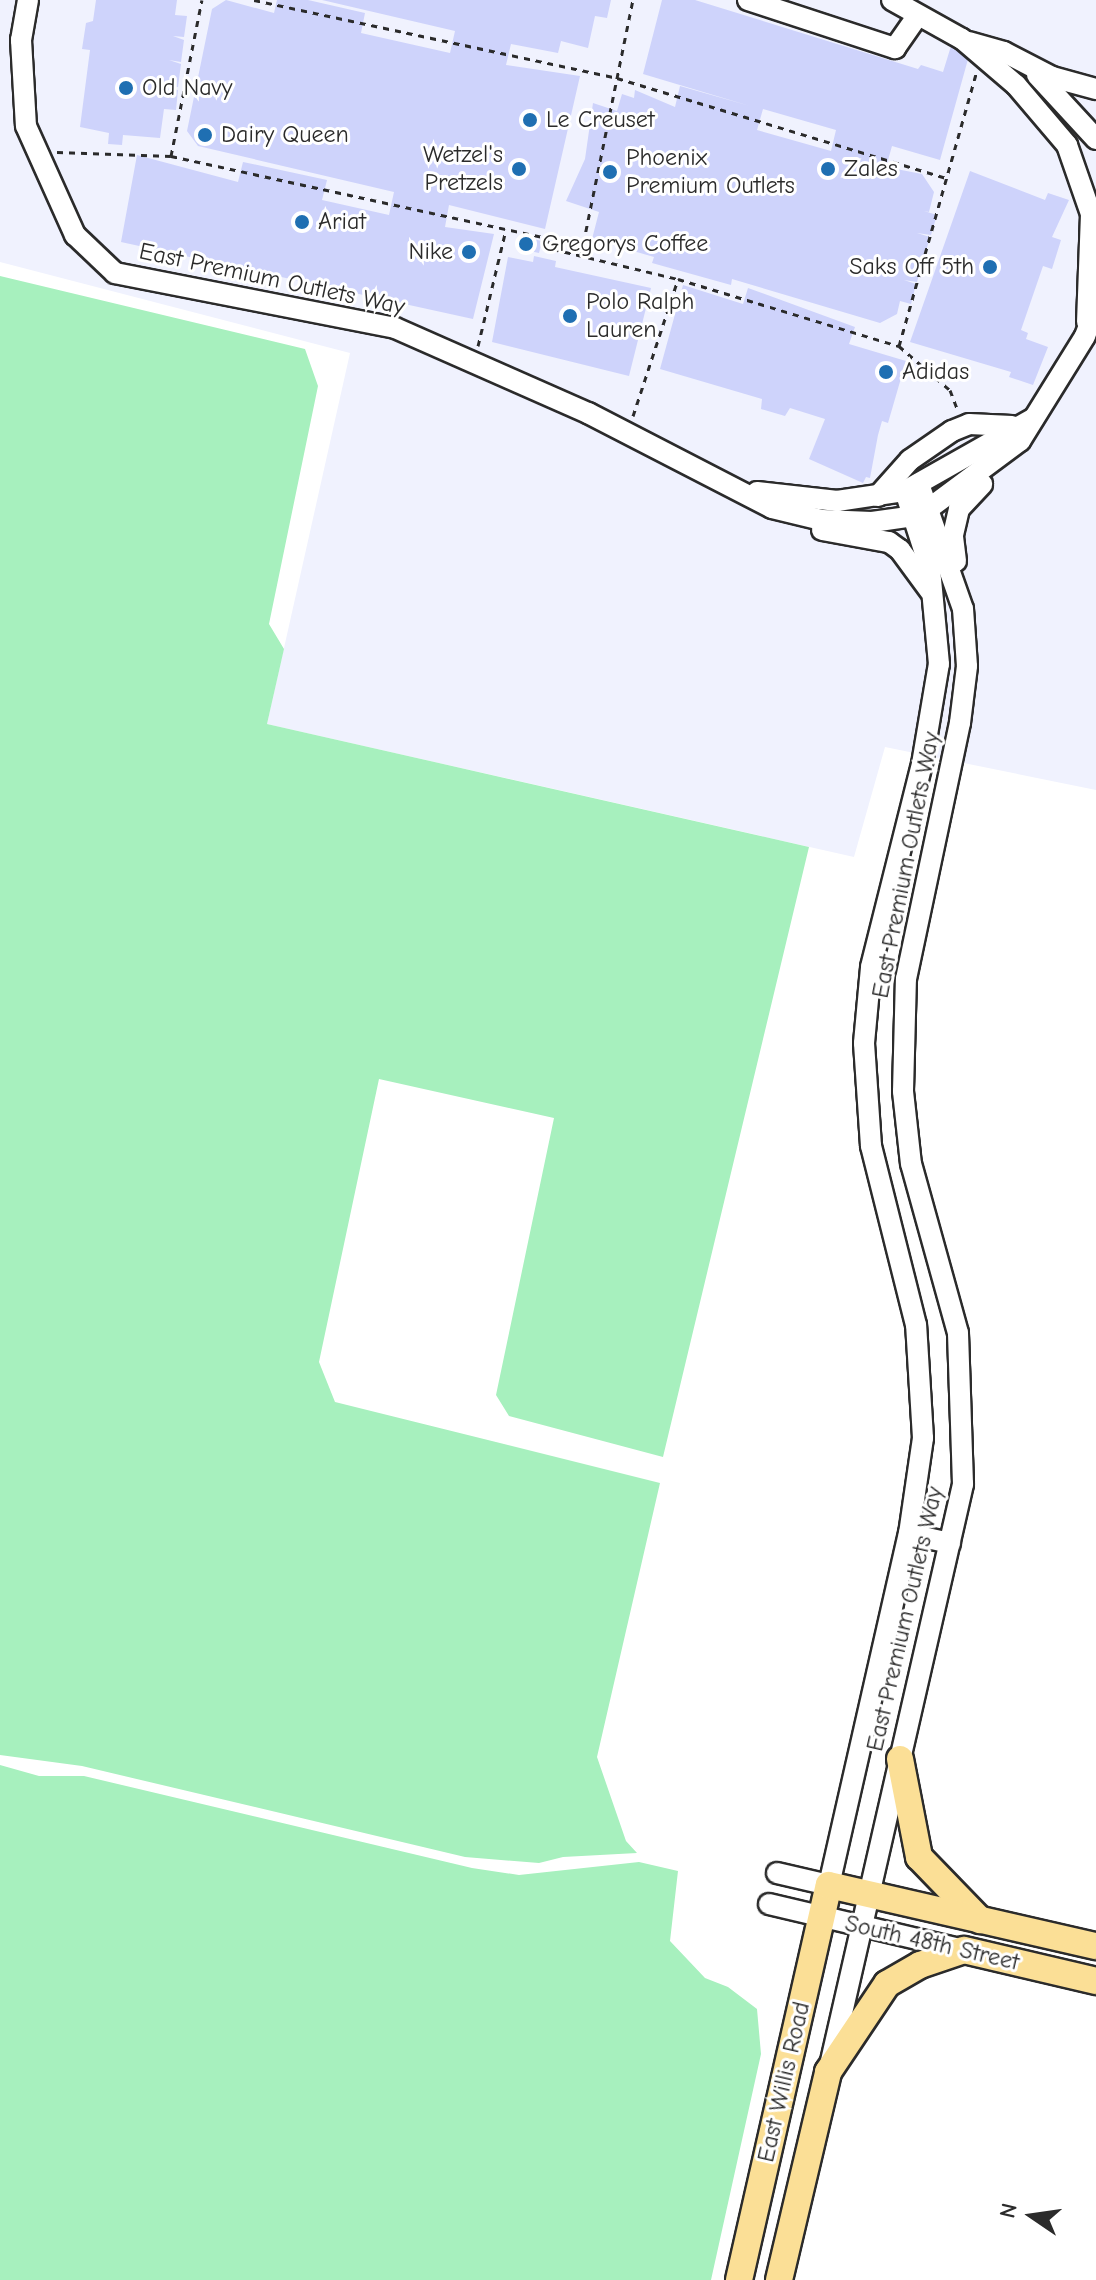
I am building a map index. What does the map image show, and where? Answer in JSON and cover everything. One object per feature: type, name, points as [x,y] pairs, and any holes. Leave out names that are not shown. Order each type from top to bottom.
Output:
[{"type":"main road","points":[[900,1759],[919,1857],[980,1920]]},
{"type":"main road","name":"South 48th Street","points":[[829,1885],[1096,1946]]},
{"type":"main road","name":"East Willis Road","points":[[739,2280],[829,1885]]},
{"type":"main road","name":"South 48th Street","points":[[964,1950],[1096,1981]]},
{"type":"main road","points":[[828,2072],[887,1984],[920,1965],[964,1950]]},
{"type":"main road","name":"East Willis Road","points":[[779,2280],[828,2072]]},
{"type":"street","name":"East Premium Outlets Way","points":[[28,0],[21,40],[22,98],[37,151],[75,235],[115,273],[395,328],[628,434],[772,508],[822,520],[872,522],[921,512],[1020,441],[1085,336],[1096,308]]},
{"type":"street","points":[[748,0],[895,48],[918,15]]},
{"type":"street","name":"East Premium Outlets Way","points":[[892,0],[962,39],[1016,85],[1072,154],[1091,214],[1092,269],[1085,336]]},
{"type":"street","points":[[962,39],[1026,63],[1052,77],[1096,89]]},
{"type":"street","points":[[1026,63],[1094,133],[1072,154]]},
{"type":"street","points":[[1072,154],[1096,152]]},
{"type":"street","name":"East Premium Outlets Way","points":[[734,487],[837,501],[878,496],[912,488],[1012,426],[1034,418]]},
{"type":"street","points":[[878,496],[910,460],[965,426],[1012,426]]},
{"type":"street","points":[[963,609],[955,522],[964,499],[991,476],[1002,455]]},
{"type":"street","name":"East Premium Outlets Way","points":[[869,1894],[963,1484],[961,1355],[911,1164],[901,1055],[906,979],[960,723],[967,666],[963,609],[912,488]]},
{"type":"street","points":[[772,508],[800,526],[889,542],[910,561],[936,600]]},
{"type":"street","name":"East Premium Outlets Way","points":[[829,1885],[909,1534],[923,1438],[923,1388],[910,1292],[876,1172],[865,1096],[866,1007],[879,932],[930,729],[939,664],[936,600],[921,512]]},
{"type":"street","points":[[876,1172],[911,1164]]},
{"type":"street","points":[[909,1534],[950,1543]]},
{"type":"street","name":"South 48th Street","points":[[777,1873],[829,1885]]},
{"type":"street","name":"East Willis Road","points":[[828,2072],[869,1894]]},
{"type":"street","name":"South 48th Street","points":[[769,1904],[964,1950]]},
{"type":"path","points":[[171,156],[202,0]]},
{"type":"path","points":[[254,0],[617,78],[946,178]]},
{"type":"path","points":[[581,255],[633,0]]},
{"type":"path","points":[[899,346],[981,56]]},
{"type":"path","points":[[37,151],[171,156],[546,238],[553,249],[678,279],[899,346],[950,390],[965,426]]},
{"type":"path","points":[[474,362],[506,229]]},
{"type":"path","points":[[628,434],[678,279]]},
{"type":"shaded area","name":"Phoenix Premium Outlets","points":[[0,0],[1096,0],[1096,790],[885,747],[854,857],[267,724],[350,353],[0,262]]},
{"type":"green space","points":[[0,276],[305,349],[318,386],[269,624],[284,649],[267,724],[809,847],[663,1457],[509,1416],[496,1395],[554,1118],[379,1079],[319,1362],[335,1402],[660,1483],[597,1757],[626,1841],[637,1853],[563,1857],[539,1863],[465,1857],[82,1766],[0,1755]]},
{"type":"green space","points":[[0,1765],[39,1776],[84,1776],[472,1868],[519,1875],[639,1862],[678,1871],[670,1941],[705,1978],[728,1987],[757,2009],[761,2054],[711,2280],[0,2280]]},
{"type":"building","points":[[96,0],[177,0],[175,15],[187,16],[184,37],[173,36],[184,40],[181,62],[169,60],[181,64],[178,87],[166,88],[178,90],[176,110],[164,109],[160,138],[123,135],[122,145],[108,144],[109,133],[80,127],[90,50],[82,49],[86,23],[93,21]]},
{"type":"building","points":[[226,0],[274,13],[277,0],[308,0],[365,13],[361,33],[450,53],[455,31],[322,0],[611,0],[607,18],[595,16],[588,48],[561,41],[558,53],[511,44],[506,65],[580,76],[545,229],[449,205],[445,227],[494,234],[473,319],[121,242],[137,155],[238,182],[243,162],[327,180],[322,200],[389,215],[394,192],[198,146],[187,131],[212,9]]},
{"type":"building","points":[[662,0],[695,0],[918,69],[921,65],[943,72],[951,46],[970,52],[940,160],[892,146],[886,167],[922,174],[934,192],[929,212],[924,211],[937,215],[931,235],[917,233],[930,237],[924,258],[910,256],[923,260],[917,282],[904,280],[916,284],[911,304],[900,301],[897,314],[880,323],[732,279],[731,285],[652,263],[654,257],[592,239],[599,212],[566,201],[585,159],[593,103],[617,111],[622,94],[634,98],[635,90],[675,107],[680,86],[750,106],[643,74]],"holes":[[[763,109],[836,130],[831,151],[757,130]]]},
{"type":"building","points":[[970,171],[1045,200],[1048,193],[1069,200],[1052,237],[1061,240],[1052,269],[1043,266],[1021,330],[1028,333],[1026,339],[1048,347],[1033,385],[1009,377],[1011,372],[910,342]]},
{"type":"building","points":[[519,236],[542,241],[539,253],[516,248]]},
{"type":"building","points":[[534,256],[556,261],[555,267],[651,288],[629,376],[492,342],[508,257],[533,262]]},
{"type":"building","points":[[683,285],[743,304],[748,288],[855,327],[849,344],[906,361],[888,423],[882,421],[870,478],[866,477],[863,483],[809,459],[825,419],[790,408],[785,416],[761,409],[762,399],[660,369]]},
{"type":"place","name":"Old Navy","points":[[126,88]]},
{"type":"place","name":"Le Creuset","points":[[530,120]]},
{"type":"place","name":"Dairy Queen","points":[[205,135]]},
{"type":"place","name":"Wetzel's Pretzels","points":[[519,169]]},
{"type":"place","name":"Zales","points":[[828,169]]},
{"type":"place","name":"Phoenix Premium Outlets","points":[[610,172]]},
{"type":"place","name":"Ariat","points":[[302,222]]},
{"type":"place","name":"Gregorys Coffee","points":[[526,244]]},
{"type":"place","name":"Nike","points":[[469,252]]},
{"type":"place","name":"Saks Off 5th","points":[[990,267]]},
{"type":"place","name":"Polo Ralph Lauren","points":[[570,316]]},
{"type":"place","name":"Adidas","points":[[886,372]]}]
